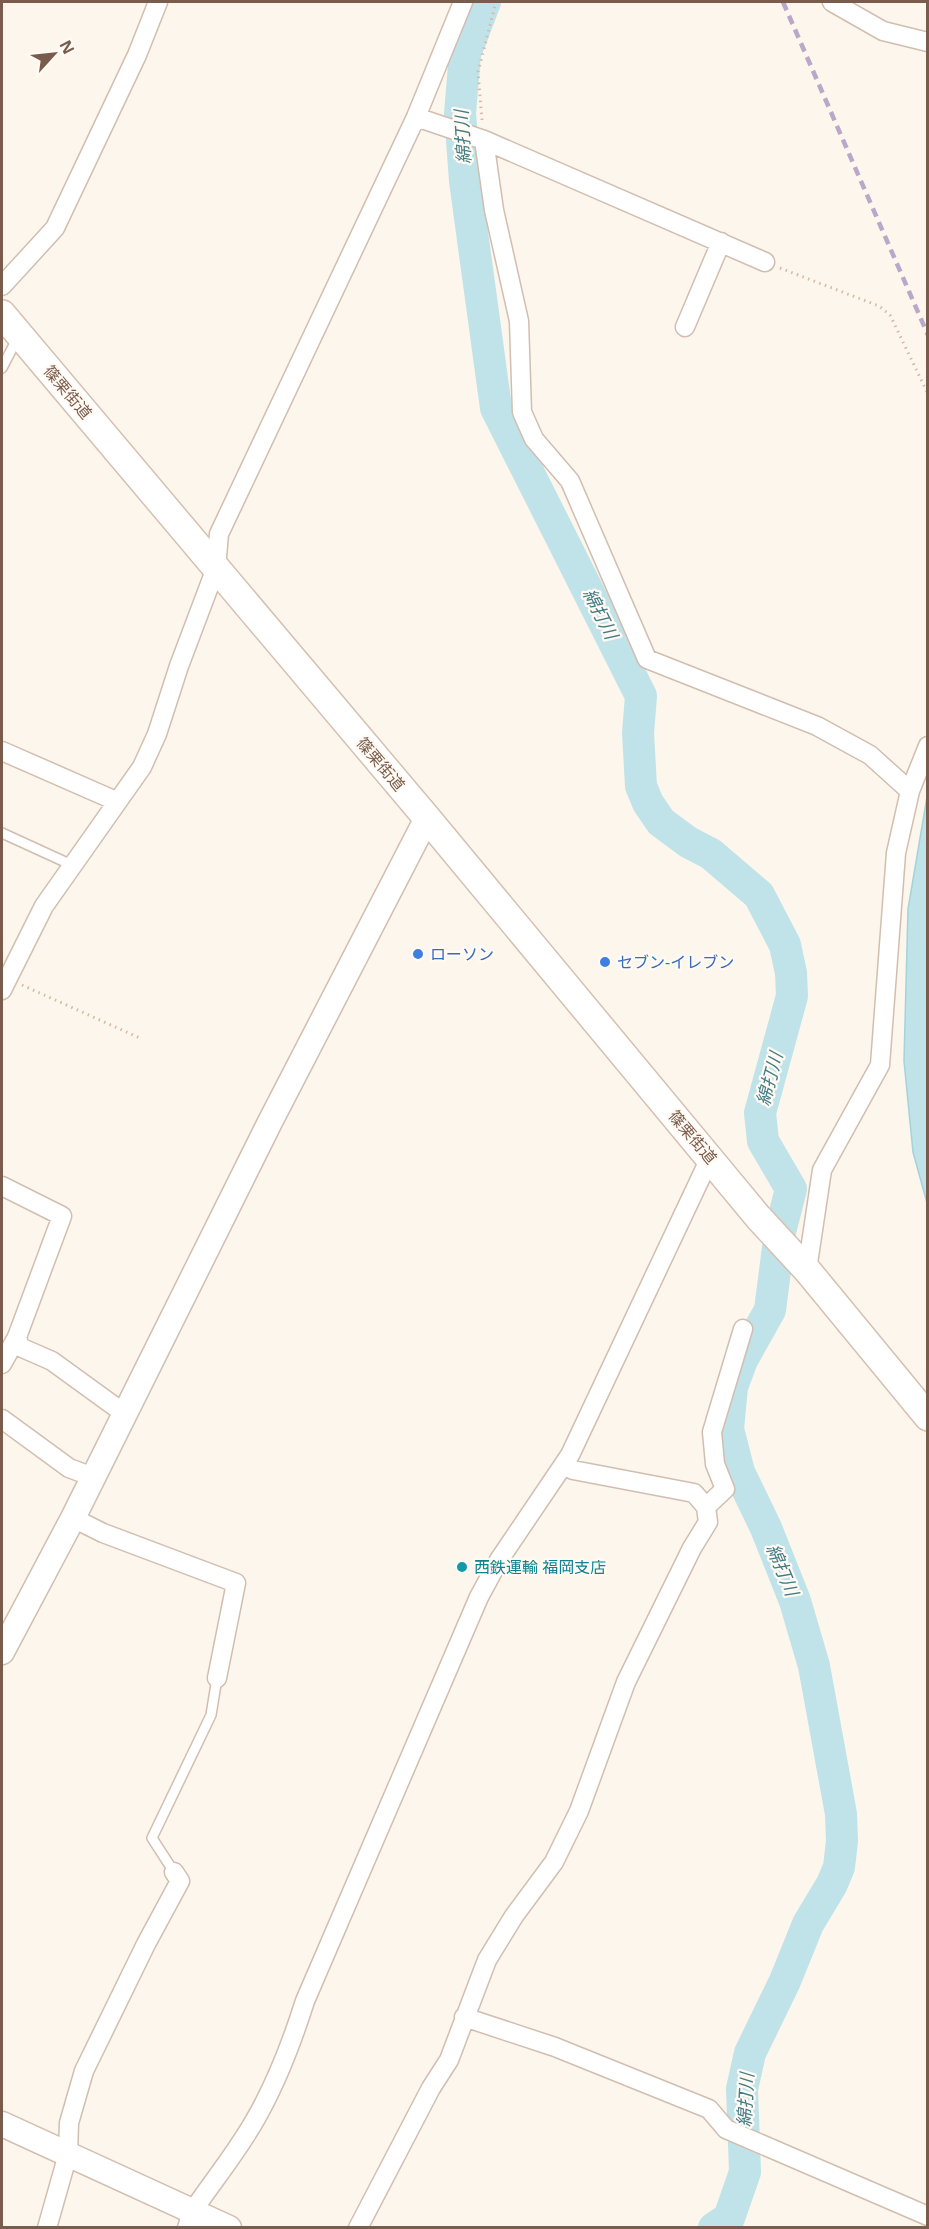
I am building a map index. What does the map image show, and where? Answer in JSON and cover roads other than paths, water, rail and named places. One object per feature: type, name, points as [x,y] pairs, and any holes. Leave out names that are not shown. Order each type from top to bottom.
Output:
[{"type":"main road","name":"篠栗街道","points":[[2,314],[427,818],[758,1217],[807,1270]]},
{"type":"main road","points":[[807,1270],[927,1418]]},
{"type":"street","points":[[2,286],[55,228],[137,55],[158,2]]},
{"type":"street","points":[[4,984],[44,906],[142,767],[157,734],[178,666],[216,568],[219,534],[416,117],[463,2]]},
{"type":"street","points":[[832,2],[883,30],[927,42]]},
{"type":"street","points":[[416,117],[478,138],[765,262]]},
{"type":"street","points":[[478,138],[519,321],[522,412],[534,439],[570,481],[647,659],[817,726],[870,755],[910,791]]},
{"type":"street","points":[[685,327],[721,243]]},
{"type":"street","points":[[807,1270],[822,1170],[880,1065],[884,1047],[896,853],[910,791],[927,746]]},
{"type":"street","points":[[2,751],[116,801]]},
{"type":"street","points":[[2,1652],[73,1518],[264,1132],[427,818]]},
{"type":"street","points":[[190,2220],[254,2122],[274,2084],[290,2048],[305,2001],[479,1597],[499,1560],[564,1464],[601,1393],[710,1158]]},
{"type":"street","points":[[2,1186],[62,1216],[17,1337],[2,1364]]},
{"type":"street","points":[[706,1507],[725,1489],[715,1464],[711,1432],[743,1329]]},
{"type":"street","points":[[17,1337],[20,1347],[52,1361],[125,1413]]},
{"type":"street","points":[[2,1419],[69,1468],[93,1477]]},
{"type":"street","points":[[358,2228],[431,2088],[449,2060],[487,1960],[514,1916],[554,1862],[571,1828],[626,1682],[692,1548],[708,1522],[706,1507],[694,1493],[573,1470],[564,1464]]},
{"type":"street","points":[[73,1518],[103,1533],[236,1583],[216,1678]]},
{"type":"street","points":[[47,2228],[68,2154],[69,2123],[84,2071],[146,1944],[180,1881],[174,1872]]},
{"type":"street","points":[[464,2017],[555,2047],[709,2109],[726,2129],[927,2216]]},
{"type":"street","points":[[2,2124],[68,2154],[190,2220],[229,2228]]},
{"type":"lane","points":[[2,368],[19,334]]},
{"type":"lane","points":[[2,832],[74,866]]},
{"type":"lane","points":[[174,1872],[152,1838],[211,1715],[216,1678]]},
{"type":"water","points":[[927,797],[927,1203],[913,1152],[904,1061],[908,909]]},
{"type":"waterway","name":"綿打川","points":[[485,2],[465,54],[460,113],[465,181],[496,408],[641,696],[638,733],[641,786],[648,803],[661,822],[688,842],[711,854],[759,895],[785,945],[791,973],[792,996],[760,1113],[763,1141],[791,1189],[780,1232],[770,1310],[742,1360],[732,1387],[728,1429],[739,1472],[766,1528],[795,1601],[814,1666],[841,1814],[842,1841],[839,1867],[832,1884],[808,1924],[785,1981],[750,2053],[742,2089],[745,2172],[729,2218],[714,2228]]},
{"type":"railway","points":[[783,2],[928,335]]},
{"type":"place","name":"ローソン","points":[[418,954]]},
{"type":"place","name":"セブン-イレブン","points":[[605,962]]},
{"type":"place","name":"西鉄運輸 福岡支店","points":[[462,1567]]}]
